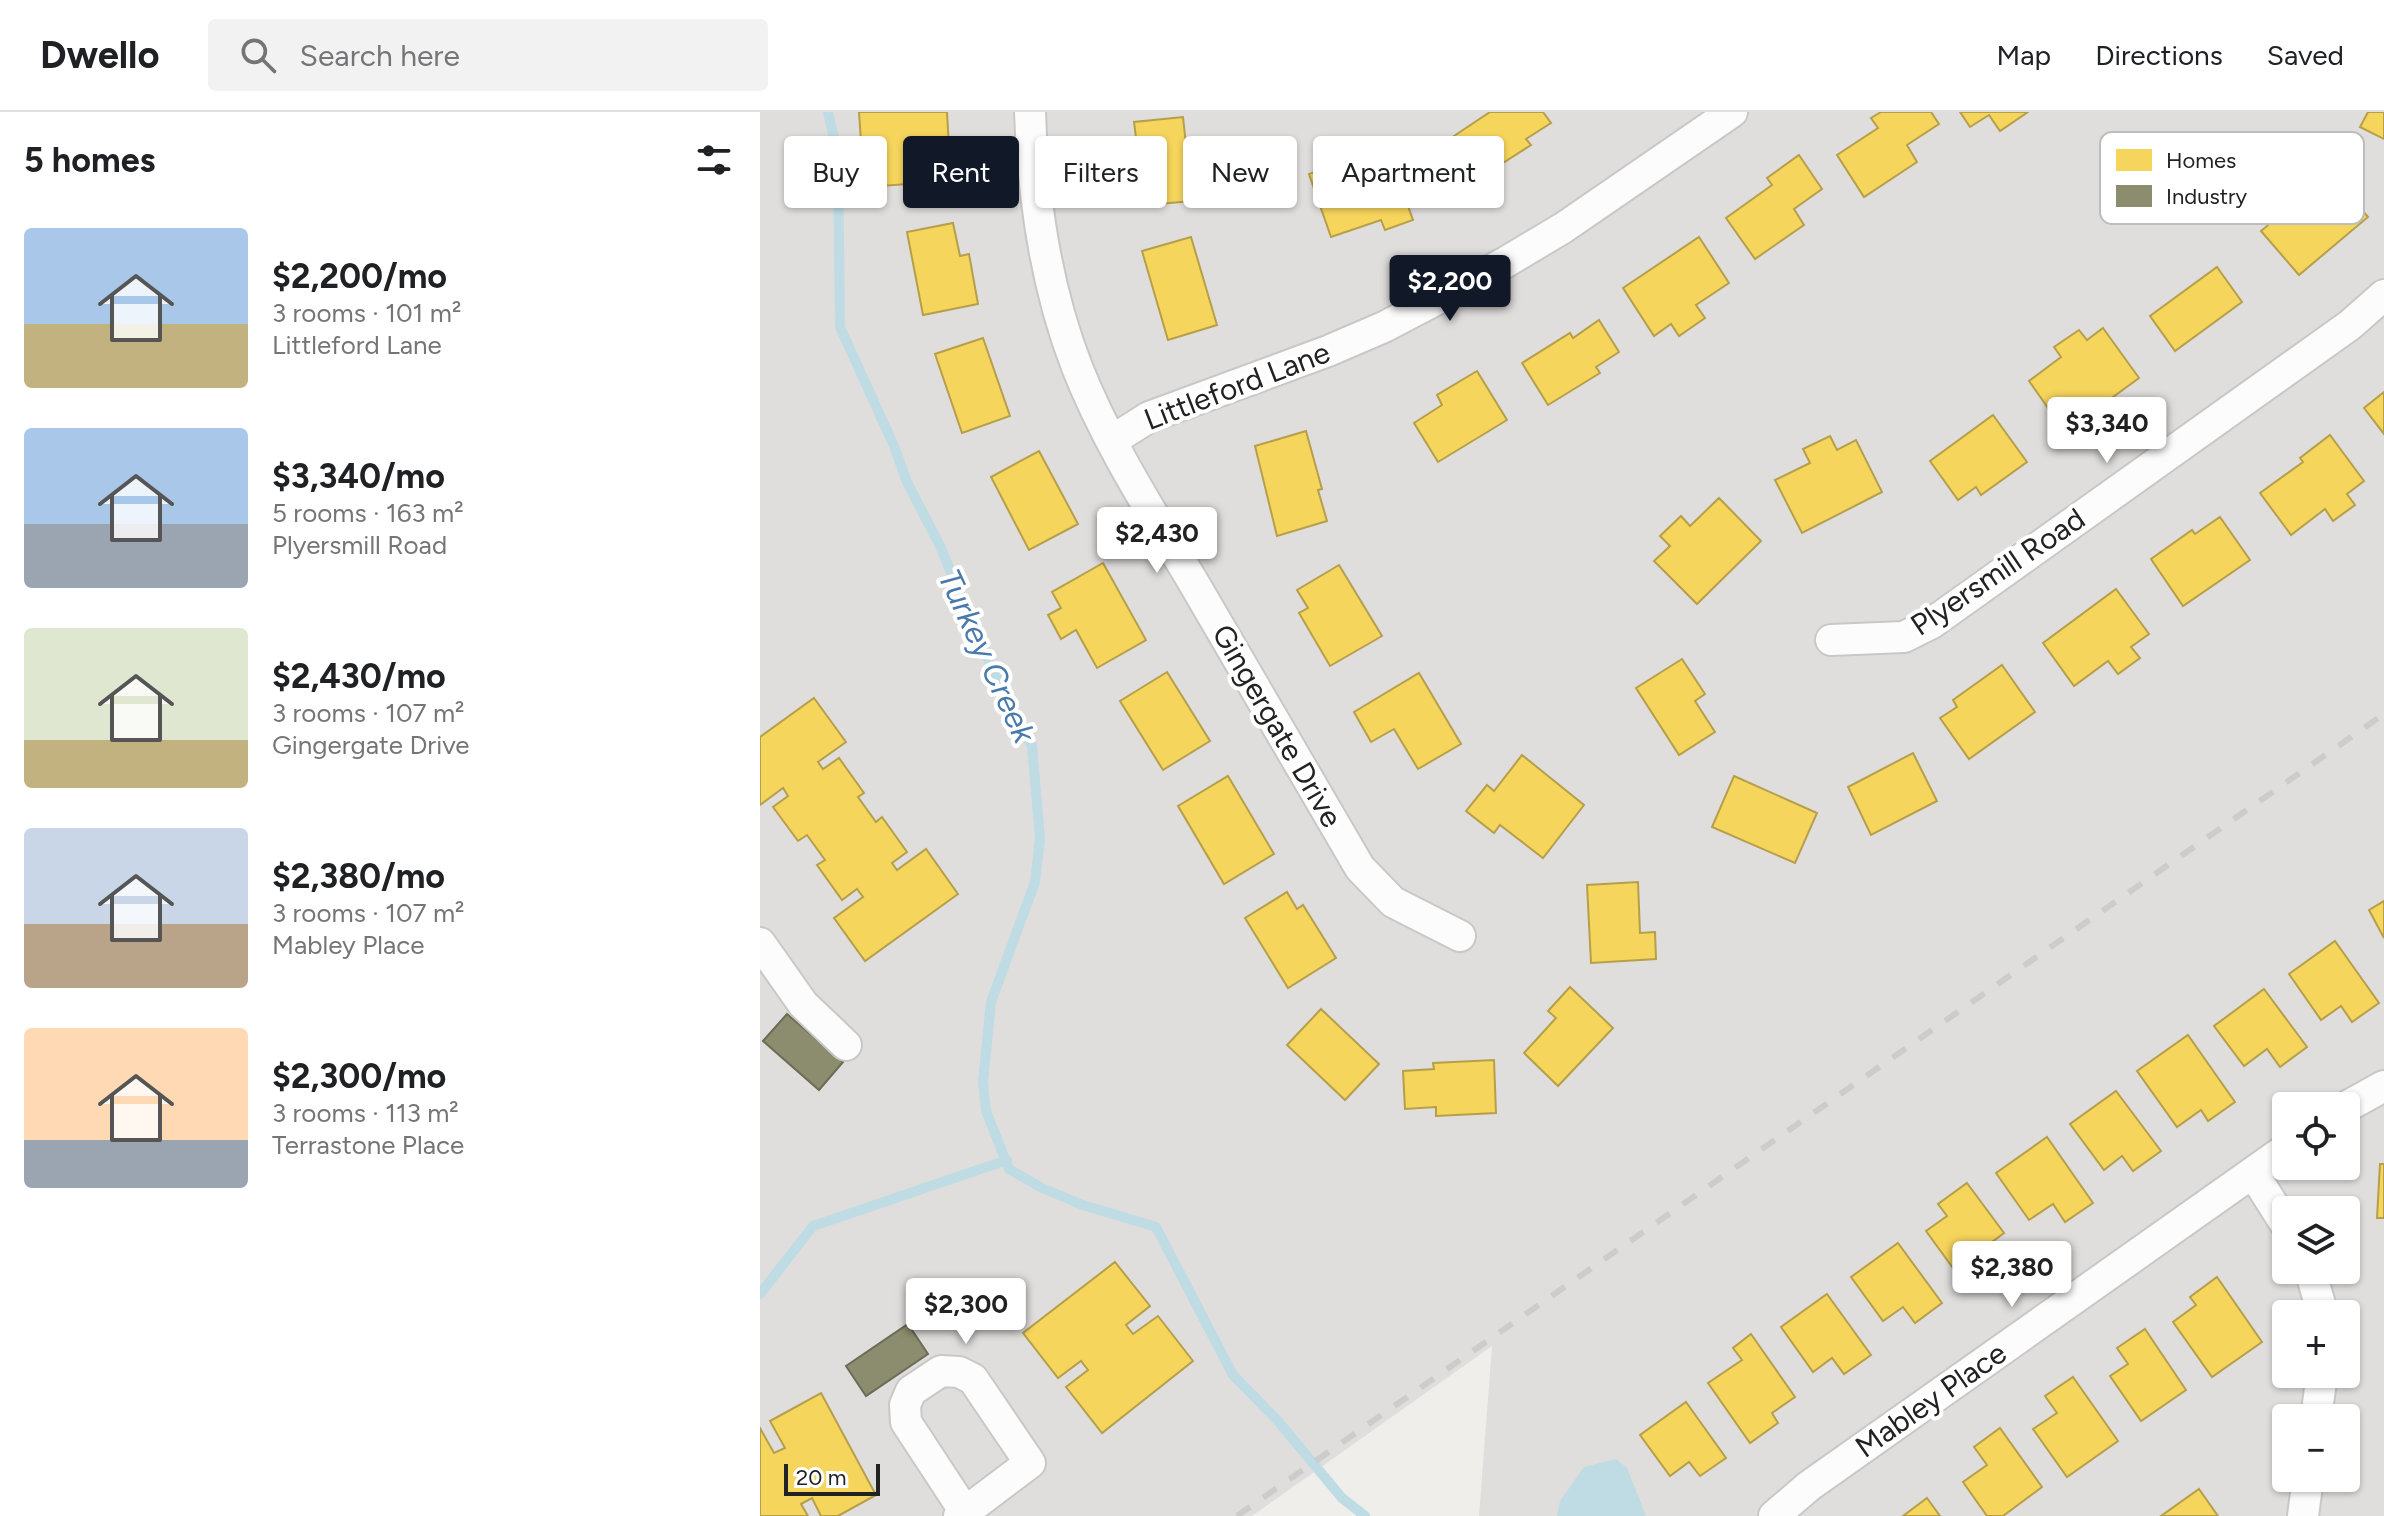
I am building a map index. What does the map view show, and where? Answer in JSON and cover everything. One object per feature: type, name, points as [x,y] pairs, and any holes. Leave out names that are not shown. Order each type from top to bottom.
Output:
[{"type":"street","name":"Gingergate Drive","points":[[1030,112],[1036,209],[1060,315],[1077,366],[1113,440],[1360,868],[1393,902],[1460,936]]},
{"type":"street","name":"Littleford Lane","points":[[1113,440],[1149,417],[1356,339],[1471,281],[1563,228],[1732,112]]},
{"type":"street","name":"Plyersmill Road","points":[[1831,640],[1904,637],[1932,623],[2350,325],[2384,295]]},
{"type":"street","points":[[760,943],[803,1004],[846,1045]]},
{"type":"street","points":[[2360,1099],[2384,1086]]},
{"type":"street","name":"Mabley Place","points":[[1774,1516],[1809,1486],[2272,1159]]},
{"type":"street","points":[[2253,1173],[2272,1203]]},
{"type":"street","points":[[941,1371],[959,1372],[973,1379],[1030,1463],[962,1514],[906,1422],[905,1405],[911,1391],[941,1371]]},
{"type":"street","points":[[2303,1516],[2306,1492]]},
{"type":"shaded area","points":[[760,112],[2384,112],[2384,1516],[1479,1516],[1492,1346],[1252,1516],[760,1516]]},
{"type":"water","points":[[1616,1459],[1627,1468],[1646,1516],[1557,1516],[1560,1501],[1584,1467]]},
{"type":"building: Homes","points":[[859,112],[947,112],[948,136],[903,136],[903,184],[887,186],[887,136],[861,136]]},
{"type":"building: Homes","points":[[1490,112],[1543,112],[1551,123],[1526,139],[1531,145],[1504,162],[1504,136],[1454,136]]},
{"type":"building: Homes","points":[[1881,112],[1931,112],[1939,124],[1907,145],[1917,162],[1864,197],[1837,155],[1878,128],[1871,118]]},
{"type":"building: Homes","points":[[1960,112],[2028,112],[2000,131],[1989,115],[1970,127]]},
{"type":"building: Homes","points":[[2368,112],[2384,112],[2384,139],[2360,127]]},
{"type":"building: Homes","points":[[1183,117],[1183,202],[1167,203],[1167,136],[1136,136],[1134,122]]},
{"type":"building: Homes","points":[[1799,155],[1822,189],[1794,209],[1804,225],[1755,259],[1726,218],[1772,185],[1767,178]]},
{"type":"building: Homes","points":[[1321,208],[1409,208],[1413,220],[1385,230],[1381,220],[1331,237]]},
{"type":"building: Homes","points":[[953,223],[960,256],[969,254],[978,304],[923,315],[907,232]]},
{"type":"building: Homes","points":[[2269,224],[2360,224],[2299,275],[2261,231]]},
{"type":"building: Homes","points":[[1191,237],[1217,325],[1168,340],[1142,251]]},
{"type":"building: Homes","points":[[1699,237],[1729,283],[1696,305],[1705,318],[1679,336],[1671,324],[1654,336],[1623,288]]},
{"type":"building: Homes","points":[[2217,267],[2242,302],[2175,351],[2150,316]]},
{"type":"building: Homes","points":[[1599,320],[1619,352],[1596,367],[1600,373],[1548,405],[1522,363],[1570,333],[1573,338]]},
{"type":"building: Homes","points":[[2103,328],[2139,378],[2065,432],[2029,381],[2061,357],[2054,347],[2079,330],[2087,340]]},
{"type":"building: Homes","points":[[983,338],[1010,416],[962,433],[935,354]]},
{"type":"building: Homes","points":[[1477,371],[1507,420],[1438,462],[1414,423],[1442,405],[1437,395]]},
{"type":"building: Homes","points":[[2384,392],[2384,434],[2364,408]]},
{"type":"building: Homes","points":[[1993,415],[2027,462],[1981,495],[1976,487],[1958,500],[1930,461]]},
{"type":"building: Homes","points":[[1306,431],[1322,489],[1318,490],[1327,521],[1277,536],[1255,446]]},
{"type":"building: Homes","points":[[2330,435],[2364,481],[2347,494],[2355,505],[2333,521],[2325,509],[2291,535],[2260,493],[2303,462],[2300,458]]},
{"type":"building: Homes","points":[[1830,436],[1837,450],[1856,440],[1882,492],[1802,533],[1775,480],[1810,463],[1803,449]]},
{"type":"building: Homes","points":[[1039,451],[1078,524],[1029,550],[991,477]]},
{"type":"building: Homes","points":[[1719,498],[1761,541],[1697,604],[1654,561],[1670,546],[1660,536],[1681,516],[1690,526]]},
{"type":"building: Homes","points":[[2220,517],[2250,560],[2183,606],[2151,559],[2192,530],[2195,534]]},
{"type":"building: Homes","points":[[1103,563],[1146,640],[1097,668],[1076,630],[1061,639],[1048,615],[1061,608],[1052,592]]},
{"type":"building: Homes","points":[[1339,565],[1382,636],[1330,666],[1299,613],[1308,608],[1297,590]]},
{"type":"building: Homes","points":[[2116,589],[2149,634],[2131,647],[2140,658],[2118,674],[2108,661],[2074,686],[2043,643]]},
{"type":"building: Homes","points":[[1682,659],[1705,694],[1695,701],[1715,732],[1679,755],[1636,688]]},
{"type":"building: Homes","points":[[2002,665],[2035,712],[1969,759],[1940,718],[1957,707],[1953,700]]},
{"type":"building: Homes","points":[[1167,672],[1210,741],[1163,770],[1120,701]]},
{"type":"building: Homes","points":[[1419,673],[1461,744],[1418,769],[1394,729],[1371,742],[1354,712]]},
{"type":"building: Homes","points":[[814,698],[846,742],[818,762],[823,769],[839,758],[864,793],[858,797],[876,822],[882,817],[907,852],[892,863],[897,870],[926,849],[958,894],[865,961],[834,918],[863,897],[857,889],[842,900],[817,865],[825,860],[807,835],[798,841],[773,807],[788,796],[783,788],[760,805],[760,737]]},
{"type":"building: Homes","points":[[1913,753],[1937,801],[1871,835],[1848,787]]},
{"type":"building: Homes","points":[[1522,755],[1584,805],[1543,858],[1500,825],[1494,833],[1466,811],[1487,785],[1494,791]]},
{"type":"building: Homes","points":[[1228,776],[1274,854],[1224,884],[1178,806]]},
{"type":"building: Homes","points":[[1734,776],[1817,813],[1795,863],[1712,827]]},
{"type":"building: Homes","points":[[1638,882],[1640,933],[1655,932],[1656,959],[1591,963],[1587,885]]},
{"type":"building: Homes","points":[[1287,892],[1297,909],[1303,905],[1336,958],[1288,988],[1245,918]]},
{"type":"building: Homes","points":[[2384,901],[2384,938],[2369,910]]},
{"type":"building: Homes","points":[[2335,941],[2379,1003],[2352,1022],[2341,1006],[2321,1020],[2289,974]]},
{"type":"building: Homes","points":[[1570,987],[1613,1028],[1558,1086],[1524,1053],[1556,1018],[1548,1011]]},
{"type":"building: Homes","points":[[2264,989],[2307,1047],[2280,1067],[2267,1049],[2244,1066],[2214,1026]]},
{"type":"building: Homes","points":[[1321,1009],[1379,1064],[1345,1100],[1287,1045]]},
{"type":"building: Homes","points":[[2188,1035],[2235,1102],[2208,1121],[2201,1110],[2177,1127],[2137,1071]]},
{"type":"building: Homes","points":[[1494,1060],[1496,1113],[1436,1116],[1436,1107],[1405,1109],[1403,1071],[1434,1069],[1433,1063]]},
{"type":"building: Homes","points":[[2116,1091],[2161,1151],[2133,1171],[2122,1156],[2104,1170],[2070,1124]]},
{"type":"building: Homes","points":[[2047,1137],[2093,1203],[2065,1222],[2053,1204],[2029,1220],[1996,1173]]},
{"type":"building: Homes","points":[[2380,1164],[2384,1164],[2384,1218],[2377,1218]]},
{"type":"building: Homes","points":[[1967,1183],[2004,1233],[1980,1251],[1995,1270],[1969,1290],[1926,1231],[1947,1216],[1938,1204]]},
{"type":"building: Homes","points":[[1898,1243],[1942,1303],[1915,1323],[1903,1307],[1883,1321],[1851,1277]]},
{"type":"building: Homes","points":[[1115,1262],[1150,1306],[1126,1325],[1133,1334],[1158,1316],[1193,1361],[1102,1433],[1066,1387],[1088,1370],[1081,1361],[1058,1378],[1023,1333]]},
{"type":"building: Homes","points":[[2217,1277],[2262,1342],[2212,1377],[2173,1322],[2196,1305],[2190,1297]]},
{"type":"building: Homes","points":[[1827,1294],[1871,1355],[1844,1374],[1832,1358],[1813,1372],[1781,1327]]},
{"type":"building: Homes","points":[[2145,1329],[2186,1390],[2141,1421],[2110,1376],[2128,1364],[2117,1348]]},
{"type":"building: Homes","points":[[1751,1334],[1795,1397],[1772,1413],[1778,1423],[1750,1443],[1708,1383],[1742,1360],[1733,1348]]},
{"type":"building: Homes","points":[[2073,1377],[2118,1441],[2067,1477],[2033,1429],[2057,1413],[2045,1396]]},
{"type":"building: Homes","points":[[821,1393],[876,1495],[838,1516],[821,1516],[812,1498],[801,1504],[808,1516],[760,1516],[760,1428],[774,1453],[785,1448],[770,1421]]},
{"type":"building: Homes","points":[[1686,1402],[1726,1458],[1700,1476],[1689,1462],[1670,1476],[1640,1435]]},
{"type":"building: Homes","points":[[2000,1428],[2042,1487],[2003,1516],[1987,1516],[1963,1482],[1987,1465],[1974,1447]]},
{"type":"building: Homes","points":[[2199,1489],[2218,1516],[2161,1516]]},
{"type":"building: Homes","points":[[1927,1498],[1940,1516],[1903,1516]]},
{"type":"building: Industry","points":[[787,1014],[843,1062],[819,1090],[763,1041]]},
{"type":"building: Industry","points":[[908,1324],[928,1354],[866,1396],[846,1366]]},
{"type":"waterway","name":"Turkey Creek","points":[[828,112],[838,156],[840,327],[907,482],[940,546],[983,649],[1032,746],[1040,838],[1035,882],[991,1002],[983,1082],[986,1111],[1009,1169],[1042,1188],[1083,1205],[1156,1227],[1233,1375],[1277,1420],[1342,1498],[1365,1516]]},
{"type":"waterway","points":[[760,1294],[813,1226],[1007,1160]]},
{"type":"railway","points":[[1237,1516],[2384,714]]}]
